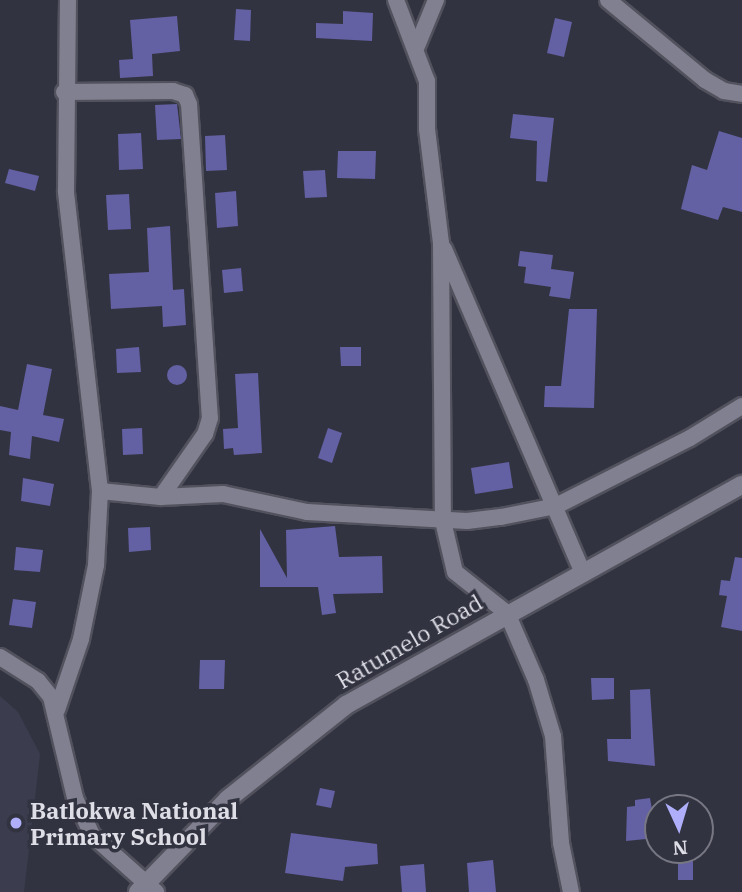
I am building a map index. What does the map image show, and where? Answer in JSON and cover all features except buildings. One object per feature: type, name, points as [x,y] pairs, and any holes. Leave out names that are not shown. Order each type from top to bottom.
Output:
[{"type":"street","points":[[58,710],[84,627],[96,565],[100,491],[66,191],[64,92],[68,0]]},
{"type":"street","points":[[396,0],[417,46],[427,81],[441,243],[443,521],[455,572],[507,613],[553,736],[561,843],[571,892]]},
{"type":"street","points":[[417,46],[436,0]]},
{"type":"street","points":[[608,0],[705,80],[724,91],[742,94]]},
{"type":"street","points":[[64,92],[173,91],[184,95],[189,104],[210,418],[205,434],[161,497]]},
{"type":"street","points":[[441,243],[583,573]]},
{"type":"street","points":[[100,491],[161,497],[223,494],[283,509],[443,521],[501,517],[555,506],[690,438],[742,406]]},
{"type":"street","name":"Ratumelo Road","points":[[146,889],[228,799],[346,705],[507,613],[742,485]]},
{"type":"street","points":[[0,657],[38,681],[58,710],[75,798],[92,835],[146,889]]},
{"type":"shaded area","name":"Batlokwa National Primary School","points":[[0,696],[18,712],[40,754],[24,892],[0,892]]},
{"type":"place","name":"Batlokwa National Primary School","points":[[16,823]]}]
